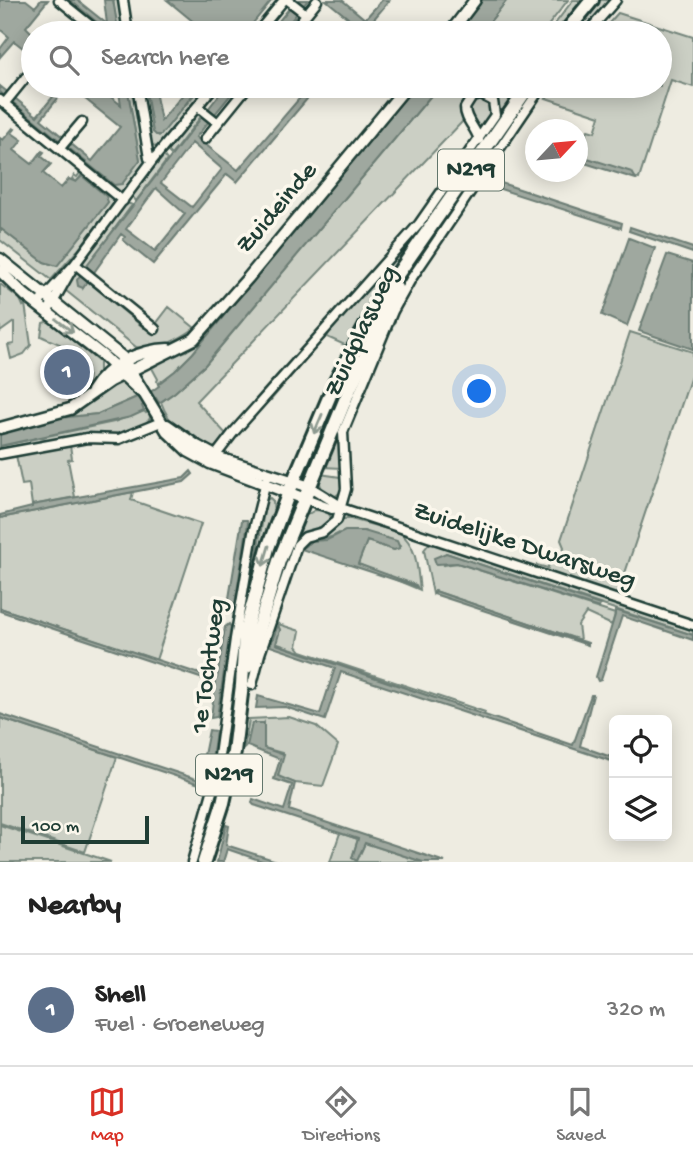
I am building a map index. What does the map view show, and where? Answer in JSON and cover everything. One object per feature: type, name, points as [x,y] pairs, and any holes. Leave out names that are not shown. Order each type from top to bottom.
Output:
[{"type":"main road","points":[[575,21],[592,0]]},
{"type":"main road","name":"Zuidplasweg","points":[[291,487],[336,381],[357,340],[397,272],[413,254],[520,98]]},
{"type":"main road","name":"Zuidplasweg","points":[[307,493],[366,351],[413,254]]},
{"type":"main road","name":"1e Tochtweg","points":[[247,685],[243,653],[253,601],[268,548],[291,487]]},
{"type":"main road","name":"1e Tochtweg","points":[[204,862],[228,782],[247,685],[278,561],[307,493]]},
{"type":"street","points":[[60,0],[85,21]]},
{"type":"street","points":[[123,0],[126,21]]},
{"type":"street","points":[[268,21],[287,0],[304,13]]},
{"type":"street","points":[[459,21],[475,0]]},
{"type":"street","points":[[598,21],[616,0]]},
{"type":"street","points":[[299,21],[317,1]]},
{"type":"street","points":[[21,82],[6,99],[123,201]]},
{"type":"street","points":[[139,98],[149,158],[152,161]]},
{"type":"street","points":[[50,308],[152,161],[200,108],[205,98]]},
{"type":"street","points":[[205,139],[216,121],[237,98]]},
{"type":"street","name":"Zuideinde","points":[[0,428],[64,411],[127,372],[194,339],[397,98]]},
{"type":"street","points":[[471,98],[465,108],[479,140]]},
{"type":"street","points":[[213,460],[419,224],[479,140],[495,111],[493,101],[487,98]]},
{"type":"street","name":"Zuidplasweg","points":[[341,508],[346,489],[343,432],[393,311],[411,279],[534,98]]},
{"type":"street","points":[[200,108],[216,121]]},
{"type":"street","points":[[61,147],[82,122]]},
{"type":"street","points":[[0,259],[44,296],[50,308],[115,367],[127,372]]},
{"type":"street","points":[[77,266],[155,329]]},
{"type":"street","points":[[37,305],[77,266]]},
{"type":"street","points":[[0,271],[37,305],[50,308],[115,350],[125,360],[127,372]]},
{"type":"street","name":"Zuideinde","points":[[90,394],[96,385],[125,360],[174,349]]},
{"type":"street","name":"Zuidelijke Dwarsweg","points":[[127,372],[171,435],[184,447],[213,460],[307,493],[332,509],[341,508],[693,625]]},
{"type":"street","points":[[0,454],[87,438],[119,439],[161,422]]},
{"type":"street","name":"1e Tochtweg","points":[[192,862],[208,813],[218,769],[235,639],[253,533],[267,479]]},
{"type":"street","name":"1e Tochtweg","points":[[247,685],[297,545],[309,534],[323,532],[332,526],[341,508]]},
{"type":"shaded area","points":[[0,0],[26,0],[35,7],[41,0],[48,0],[31,21],[21,21],[21,47],[14,41],[0,57],[0,49],[9,37],[0,29]]},
{"type":"shaded area","points":[[63,0],[70,0],[95,21],[89,21]]},
{"type":"shaded area","points":[[70,0],[77,0],[103,21],[95,21]]},
{"type":"shaded area","points":[[104,0],[113,0],[117,21],[107,21]]},
{"type":"shaded area","points":[[113,0],[120,0],[124,21],[116,21]]},
{"type":"shaded area","points":[[167,0],[272,0],[255,21],[192,21]]},
{"type":"shaded area","points":[[296,0],[308,0],[291,21],[279,21]]},
{"type":"shaded area","points":[[326,0],[342,0],[365,19],[382,0],[390,0],[372,21],[352,21]]},
{"type":"shaded area","points":[[482,0],[507,0],[490,21],[466,21]]},
{"type":"shaded area","points":[[507,0],[568,0],[552,21],[490,21]]},
{"type":"shaded area","points":[[573,0],[586,0],[569,21],[557,21]]},
{"type":"shaded area","points":[[598,0],[611,0],[593,21],[581,21]]},
{"type":"shaded area","points":[[618,13],[643,21],[611,21]]},
{"type":"shaded area","points":[[672,30],[693,37],[693,87],[672,80]]},
{"type":"shaded area","points":[[0,86],[37,116],[52,98],[58,98],[41,119],[92,161],[120,127],[84,98],[112,98],[121,105],[120,98],[129,98],[140,160],[122,184],[114,185],[0,92]]},
{"type":"shaded area","points":[[129,98],[135,98],[146,161],[121,193],[64,149],[65,145],[114,185],[140,160]]},
{"type":"shaded area","points":[[142,98],[147,98],[153,132],[159,136],[192,98],[198,98],[158,148],[150,143]]},
{"type":"shaded area","points":[[147,98],[156,98],[161,121],[180,98],[190,98],[161,135],[153,132]]},
{"type":"shaded area","points":[[217,98],[228,98],[196,137],[238,170],[300,98],[308,98],[237,182],[227,174],[153,264],[123,240],[125,237],[121,234],[83,288],[78,286],[77,280]],"holes":[[[192,143],[222,169],[192,207],[161,183]],[[156,188],[185,214],[155,251],[126,229]]]},
{"type":"shaded area","points":[[401,98],[404,98],[193,353],[158,384],[152,368],[155,366],[153,363],[186,351],[201,338]]},
{"type":"shaded area","points":[[404,98],[429,98],[205,365],[175,392],[159,403],[156,398],[142,406],[144,411],[131,417],[0,446],[0,433],[58,418],[98,414],[137,397],[140,399],[159,386],[158,384],[193,353]]},
{"type":"shaded area","points":[[429,98],[466,98],[461,108],[464,120],[196,401],[227,435],[221,444],[211,449],[175,425],[161,402],[205,365]]},
{"type":"shaded area","points":[[480,98],[490,103],[490,111],[480,130],[468,110],[473,100]]},
{"type":"shaded area","points":[[496,98],[514,98],[347,346],[326,335],[271,400],[268,398],[427,219],[497,117],[499,107]]},
{"type":"shaded area","points":[[529,98],[403,286],[340,431],[342,468],[323,467],[401,284]]},
{"type":"shaded area","points":[[546,98],[665,98],[639,179],[588,161],[588,130],[595,132],[600,116]]},
{"type":"shaded area","points":[[197,112],[202,115],[171,155],[166,150]]},
{"type":"shaded area","points":[[15,129],[12,133],[22,140],[14,150],[32,164],[42,151],[44,152],[41,156],[51,164],[43,173],[61,188],[69,179],[76,182],[82,176],[106,196],[108,202],[57,266],[44,262],[0,228],[0,138],[3,140]]},
{"type":"shaded area","points":[[164,156],[167,160],[136,201],[131,195]]},
{"type":"shaded area","points":[[588,158],[632,172],[636,179],[588,164]]},
{"type":"shaded area","points":[[82,170],[116,200],[51,280],[0,240],[0,228],[44,262],[57,265],[108,202],[81,176],[76,183],[72,179]]},
{"type":"shaded area","points":[[498,182],[622,223],[621,228],[494,187]]},
{"type":"shaded area","points":[[125,202],[132,205],[85,269],[80,263]]},
{"type":"shaded area","points":[[630,227],[693,248],[693,253],[629,231]]},
{"type":"shaded area","points":[[629,238],[655,248],[627,326],[602,315]]},
{"type":"shaded area","points":[[667,255],[693,263],[693,349],[639,331]]},
{"type":"shaded area","points":[[75,271],[81,274],[83,288],[88,279],[144,328],[154,331],[169,307],[195,328],[159,346],[136,347],[65,290]]},
{"type":"shaded area","points":[[0,284],[20,299],[23,306],[25,304],[31,345],[24,354],[11,359],[8,345],[14,344],[14,322],[0,332]]},
{"type":"shaded area","points":[[49,321],[99,362],[99,372],[86,387],[88,375],[82,359],[69,348],[41,336],[43,323]]},
{"type":"shaded area","points":[[630,332],[693,352],[693,370],[617,597],[537,569],[537,565],[548,568],[549,562],[555,563],[557,558],[562,556],[564,547],[561,540]]},
{"type":"shaded area","points":[[116,382],[128,385],[138,393],[137,397],[98,414],[58,418],[0,433],[78,409]]},
{"type":"shaded area","points":[[149,410],[150,418],[144,426],[118,436],[84,434],[0,449],[0,446],[114,422]]},
{"type":"shaded area","points":[[70,445],[72,459],[68,460],[75,497],[32,505],[29,484],[22,485],[16,455]]},
{"type":"shaded area","points":[[191,471],[193,474],[184,482],[0,518],[0,515],[32,505],[184,478]]},
{"type":"shaded area","points":[[320,474],[340,477],[344,483],[341,492],[334,497],[324,492]]},
{"type":"shaded area","points":[[133,492],[131,500],[201,524],[156,660],[0,608],[0,518]]},
{"type":"shaded area","points":[[270,498],[273,501],[274,514],[234,710],[230,709],[237,643],[248,584],[252,582],[266,500]]},
{"type":"shaded area","points":[[315,510],[327,511],[332,519],[323,527],[303,535],[294,545],[253,669],[248,698],[255,653],[266,628],[302,518]]},
{"type":"shaded area","points":[[347,518],[399,532],[410,544],[416,558],[420,590],[358,564],[367,541],[394,550],[400,546],[339,533],[299,548],[309,539],[329,533]]},
{"type":"shaded area","points":[[242,520],[247,520],[248,523],[234,610],[231,613],[227,610]]},
{"type":"shaded area","points":[[345,531],[364,531],[397,541],[400,548],[394,550],[367,541],[358,564],[417,587],[301,549],[312,541],[327,540]]},
{"type":"shaded area","points":[[434,544],[693,630],[693,635],[446,553],[444,565],[457,563],[615,614],[612,625],[586,613],[578,625],[580,640],[435,591],[433,594],[424,550],[428,545]]},
{"type":"shaded area","points":[[446,553],[600,605],[599,608],[457,563],[436,564],[434,558]]},
{"type":"shaded area","points":[[435,591],[588,643],[588,645],[434,594]]},
{"type":"shaded area","points":[[0,608],[215,679],[225,627],[229,624],[231,627],[217,717],[211,718],[215,683],[0,611]]},
{"type":"shaded area","points":[[615,610],[693,635],[693,640],[622,616],[601,680],[598,681],[596,677]]},
{"type":"shaded area","points":[[275,623],[300,631],[297,646],[301,651],[485,712],[484,715],[275,643],[280,630],[278,625],[270,646],[267,646]]},
{"type":"shaded area","points":[[278,625],[280,630],[276,644],[573,745],[593,695],[580,746],[609,756],[609,760],[341,672],[325,720],[285,707],[256,708],[258,696],[320,714],[335,668],[270,646]]},
{"type":"shaded area","points":[[0,714],[199,780],[209,730],[216,731],[208,787],[0,718]]},
{"type":"shaded area","points":[[289,717],[316,726],[338,745],[323,786],[295,783],[278,777],[282,753],[264,748],[264,723],[244,749],[249,719]]},
{"type":"shaded area","points":[[0,718],[117,757],[85,852],[0,823]]},
{"type":"shaded area","points":[[252,723],[264,723],[264,748],[284,755],[278,776],[295,783],[289,810],[445,862],[423,862],[365,843],[357,861],[352,858],[358,839],[254,805],[253,799],[284,810],[292,785],[274,779],[280,759],[247,746]]},
{"type":"shaded area","points":[[0,825],[111,862],[0,862]]},
{"type":"shaded area","points":[[226,825],[229,826],[226,845],[280,862],[265,862],[227,849],[223,862],[217,862]]},
{"type":"shaded area","points":[[340,833],[358,839],[352,858],[357,860],[365,843],[423,862],[330,862]]},
{"type":"place","name":"Shell","points":[[67,372]]}]
